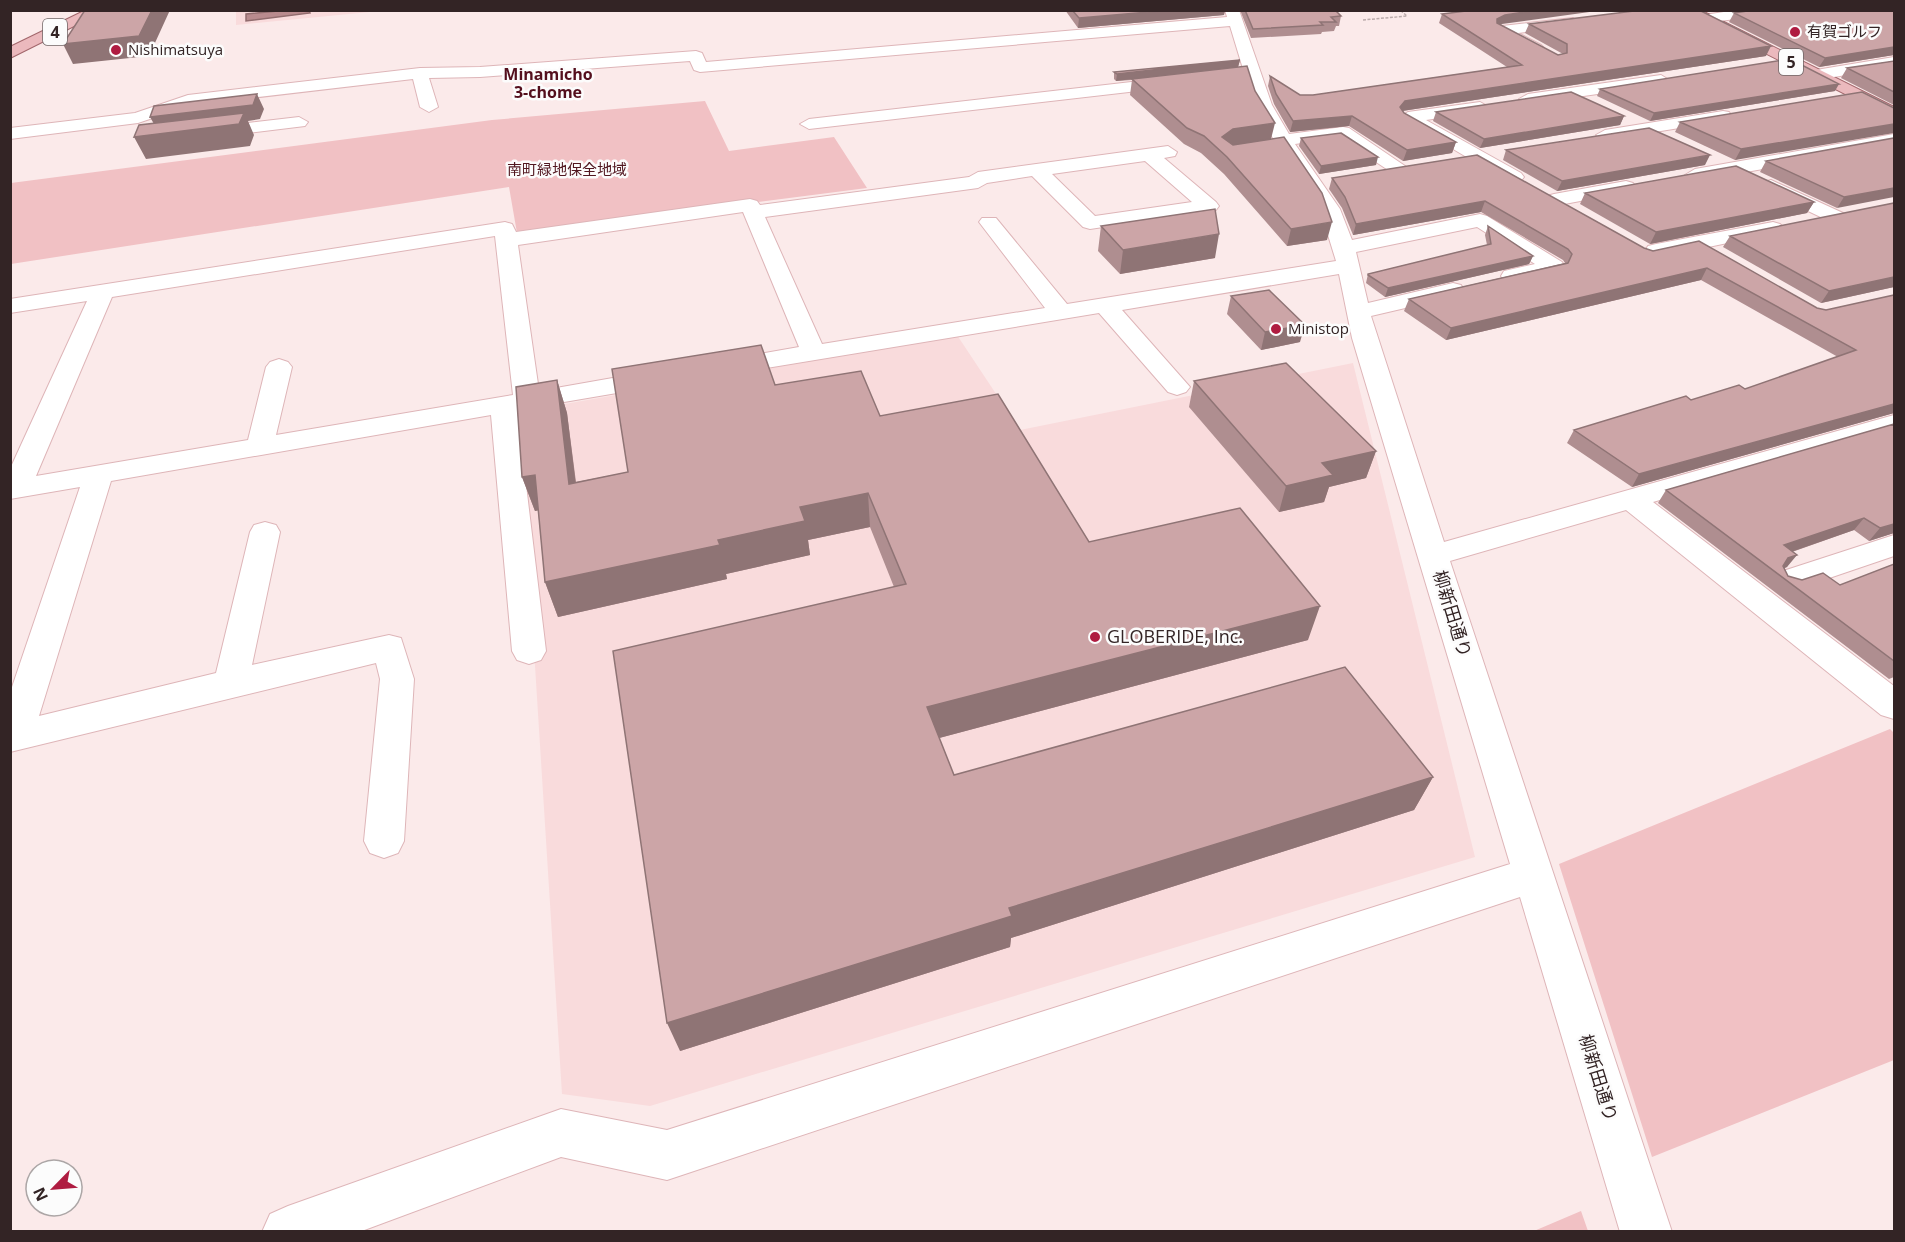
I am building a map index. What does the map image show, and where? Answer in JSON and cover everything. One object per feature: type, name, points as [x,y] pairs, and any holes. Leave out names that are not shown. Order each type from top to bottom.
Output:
[{"type":"main road","name":"4","points":[[10,53],[99,10]]},
{"type":"main road","name":"5","points":[[1688,10],[1894,114]]},
{"type":"street","points":[[1704,19],[1775,10]]},
{"type":"street","points":[[10,134],[138,118],[188,100],[420,73],[480,72],[696,56],[700,68],[1233,16]]},
{"type":"street","name":"柳新田通り","points":[[1233,16],[1246,74],[1263,105],[1278,145],[1324,181],[1364,338],[1646,1232]]},
{"type":"street","points":[[1554,58],[1502,30],[1583,20]]},
{"type":"street","points":[[1760,64],[1787,60]]},
{"type":"street","points":[[1816,75],[1894,62]]},
{"type":"street","points":[[420,73],[429,107]]},
{"type":"street","points":[[1585,218],[1408,117],[1677,77]]},
{"type":"street","points":[[809,124],[1194,80]]},
{"type":"street","points":[[1570,93],[1679,144]]},
{"type":"street","points":[[1830,99],[1856,95]]},
{"type":"street","points":[[1590,138],[1738,114]]},
{"type":"street","points":[[184,136],[298,119]]},
{"type":"street","points":[[1278,145],[1343,132],[1398,168]]},
{"type":"street","points":[[1677,178],[1894,140]]},
{"type":"street","points":[[1442,161],[1510,150]]},
{"type":"street","points":[[753,212],[978,182],[978,178],[1158,153],[1209,207],[1090,223],[1037,170]]},
{"type":"street","points":[[1701,154],[1836,217]]},
{"type":"street","points":[[1366,174],[1420,165]]},
{"type":"street","points":[[1554,200],[1644,184]]},
{"type":"street","points":[[507,240],[750,205],[813,351]]},
{"type":"street","points":[[1636,247],[1647,253],[1858,212]]},
{"type":"street","points":[[13,489],[813,351],[1105,304],[1345,257],[1479,220],[1554,267],[1496,280]]},
{"type":"street","points":[[989,222],[1061,312]]},
{"type":"street","points":[[10,306],[505,228],[529,651]]},
{"type":"street","points":[[1696,243],[1726,261]]},
{"type":"street","points":[[1358,312],[1473,285]]},
{"type":"street","points":[[13,489],[103,291]]},
{"type":"street","points":[[1105,304],[1177,387]]},
{"type":"street","points":[[260,446],[279,367]]},
{"type":"street","points":[[1434,555],[1893,423]]},
{"type":"street","points":[[12,738],[99,474]]},
{"type":"street","points":[[1631,499],[1894,705]]},
{"type":"street","points":[[231,683],[265,532]]},
{"type":"street","points":[[1791,579],[1894,545]]},
{"type":"street","points":[[12,738],[231,683],[389,647],[397,679],[384,841]]},
{"type":"street","points":[[288,1232],[561,1133],[668,1155],[1534,874]]},
{"type":"path","points":[[1363,20],[1407,16],[1400,10]]},
{"type":"shaded area","points":[[236,10],[380,11],[236,25]]},
{"type":"shaded area","points":[[309,11],[310,13],[246,21],[246,14]]},
{"type":"shaded area","points":[[957,335],[1020,430],[1353,363],[1475,857],[650,1106],[562,1094],[519,412]]},
{"type":"green space","name":"南町緑地保全地域","points":[[705,101],[729,151],[834,137],[867,188],[517,233],[509,187],[11,264],[11,183],[492,120]]},
{"type":"green space","points":[[1890,729],[1894,733],[1894,1060],[1652,1157],[1559,864]]},
{"type":"green space","points":[[1581,1211],[1588,1231],[1534,1231]]},
{"type":"building","points":[[85,10],[152,10],[139,36],[63,44]]},
{"type":"building","points":[[1072,10],[1172,10],[1079,18]]},
{"type":"building","points":[[1245,10],[1335,10],[1341,16],[1331,17],[1336,22],[1320,22],[1323,25],[1253,29]]},
{"type":"building","points":[[1474,10],[1538,10],[1505,15],[1497,19],[1497,23],[1558,55],[1567,53],[1567,44],[1529,24],[1642,10],[1699,10],[1771,46],[1405,101],[1400,107],[1404,113],[1456,142],[1407,150],[1352,116],[1293,121],[1276,94],[1270,76],[1300,95],[1313,95],[1522,65],[1442,14]]},
{"type":"building","points":[[1754,10],[1894,10],[1894,47],[1825,58],[1734,13]]},
{"type":"building","points":[[1790,59],[1839,84],[1654,113],[1600,89]]},
{"type":"building","points":[[1240,60],[1117,74],[1114,72]]},
{"type":"building","points":[[1894,61],[1894,92],[1847,68]]},
{"type":"building","points":[[1247,66],[1255,91],[1275,123],[1233,129],[1222,137],[1233,145],[1284,137],[1322,193],[1332,222],[1291,229],[1227,157],[1204,136],[1187,128],[1132,79]]},
{"type":"building","points":[[1571,92],[1624,116],[1484,139],[1436,112]]},
{"type":"building","points":[[1862,92],[1894,108],[1894,124],[1741,149],[1680,122]]},
{"type":"building","points":[[257,94],[253,105],[150,117],[154,106]]},
{"type":"building","points":[[244,113],[239,124],[134,137],[139,125]]},
{"type":"building","points":[[1649,128],[1710,155],[1562,181],[1506,150]]},
{"type":"building","points":[[1341,133],[1378,157],[1321,166],[1301,138]]},
{"type":"building","points":[[1894,138],[1894,188],[1844,197],[1766,161]]},
{"type":"building","points":[[1477,155],[1644,248],[1653,251],[1699,241],[1817,308],[1826,310],[1894,295],[1894,404],[1639,474],[1574,430],[1686,396],[1691,400],[1739,385],[1745,389],[1856,350],[1707,268],[1451,328],[1409,299],[1568,263],[1572,254],[1568,249],[1485,201],[1356,224],[1345,197],[1332,178]]},
{"type":"building","points":[[1736,166],[1814,202],[1656,232],[1585,193]]},
{"type":"building","points":[[1894,203],[1894,277],[1829,291],[1730,236]]},
{"type":"building","points":[[1215,209],[1219,234],[1123,250],[1101,226]]},
{"type":"building","points":[[1488,226],[1533,256],[1388,288],[1368,275],[1491,244]]},
{"type":"building","points":[[1269,290],[1305,325],[1265,332],[1231,296]]},
{"type":"building","points":[[761,345],[775,385],[861,371],[880,416],[998,394],[1089,542],[1240,508],[1320,606],[927,707],[954,775],[1345,667],[1433,777],[1009,908],[1012,916],[667,1023],[613,651],[906,584],[868,493],[800,507],[805,521],[718,540],[720,545],[545,582],[535,475],[522,477],[516,387],[557,380],[569,484],[628,472],[612,369]]},
{"type":"building","points":[[1286,363],[1376,451],[1322,463],[1333,475],[1286,486],[1194,381]]},
{"type":"building","points":[[1894,424],[1894,524],[1880,528],[1864,518],[1784,545],[1797,555],[1788,558],[1783,566],[1788,576],[1802,580],[1823,573],[1840,585],[1894,564],[1894,661],[1666,490]]},
{"type":"place","name":"有賀ゴルフ","points":[[1795,32]]},
{"type":"place","name":"Nishimatsuya","points":[[116,50]]},
{"type":"place","name":"Ministop","points":[[1276,329]]},
{"type":"place","name":"GLOBERIDE, Inc.","points":[[1095,637]]},
{"type":"district","name":"Minamicho 3-chome","points":[[548,83]]}]
